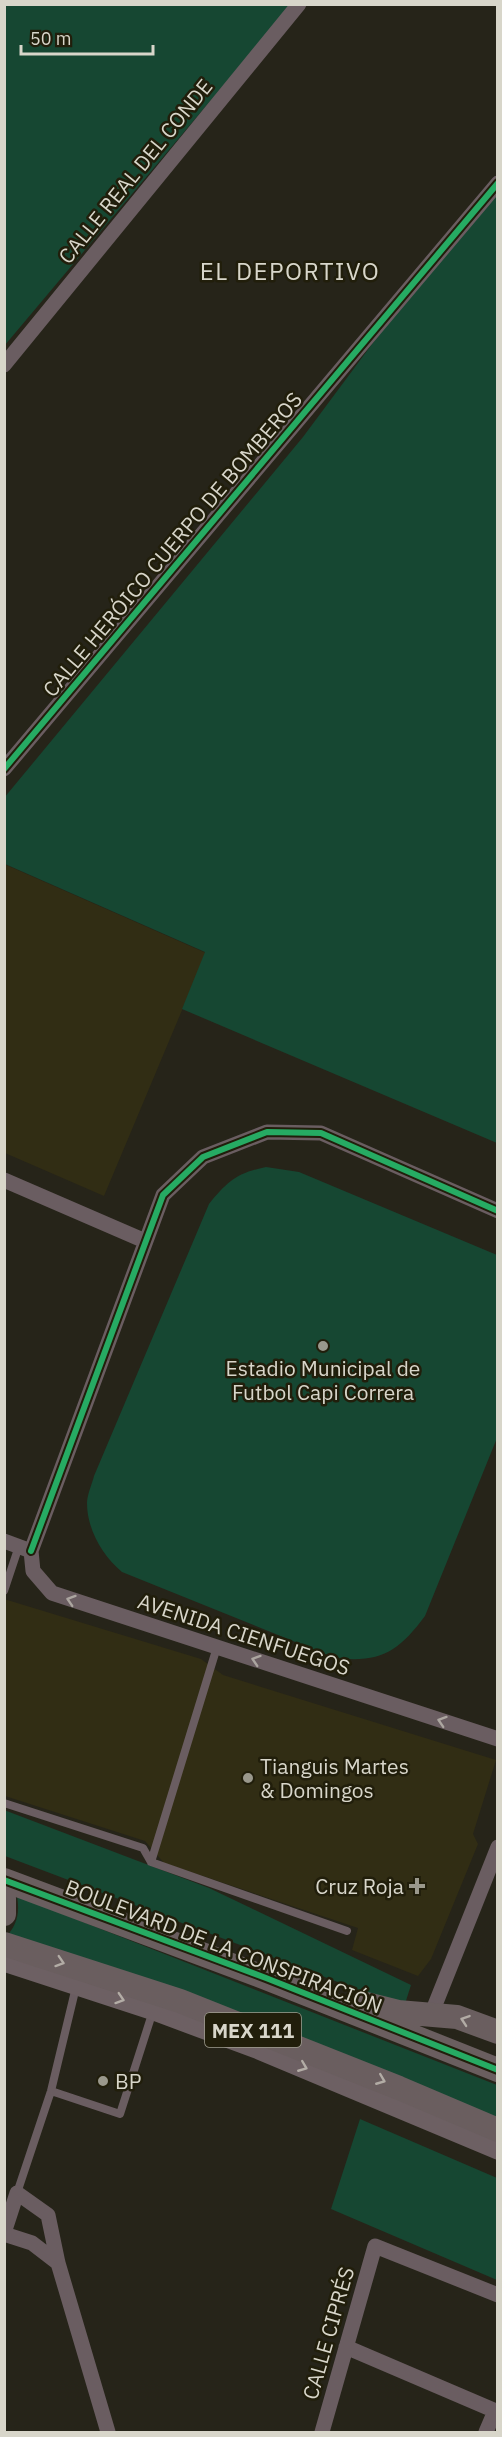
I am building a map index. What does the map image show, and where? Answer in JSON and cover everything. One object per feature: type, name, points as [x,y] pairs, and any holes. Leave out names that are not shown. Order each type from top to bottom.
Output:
[{"type":"main road","name":"BOULEVARD DE LA CONSPIRACIÓN","points":[[4,1881],[266,1978],[498,2070]]},
{"type":"main road","points":[[4,1899],[4,1914]]},
{"type":"main road","name":"MEX 111","points":[[4,1944],[180,2001],[498,2130]]},
{"type":"main road","points":[[266,1978],[398,2013],[457,2017],[498,2032]]},
{"type":"street","name":"CALLE REAL DEL CONDE","points":[[4,365],[299,4]]},
{"type":"street","name":"CALLE HERÓICO CUERPO DE BOMBEROS","points":[[4,769],[498,183]]},
{"type":"street","points":[[18,1546],[163,1195],[203,1157],[267,1132],[321,1133],[498,1211]]},
{"type":"street","points":[[4,1180],[145,1241]]},
{"type":"street","name":"AVENIDA CIENFUEGOS","points":[[18,1546],[33,1571],[52,1593],[498,1739]]},
{"type":"street","points":[[431,2015],[498,1847]]},
{"type":"street","points":[[4,1961],[154,2010],[260,2049],[498,2149]]},
{"type":"street","points":[[58,2264],[32,2243],[4,2234],[17,2193],[48,2215],[58,2264],[108,2433]]},
{"type":"street","name":"CALLE CIPRÉS","points":[[322,2433],[375,2246],[498,2295]]},
{"type":"street","points":[[346,2347],[496,2411],[486,2433]]},
{"type":"lane","points":[[4,1591],[18,1546]]},
{"type":"lane","points":[[151,1862],[217,1647]]},
{"type":"lane","points":[[4,1803],[143,1848],[151,1862],[347,1931]]},
{"type":"lane","points":[[17,2193],[51,2091],[76,1985]]},
{"type":"lane","points":[[51,2091],[120,2115],[154,2010]]},
{"type":"shaded area","points":[[4,864],[206,953],[104,1196],[5,1153]]},
{"type":"shaded area","name":"Tianguis Martes & Domingos","points":[[4,1599],[201,1659],[223,1675],[496,1760],[473,1834],[478,1844],[431,1959],[418,1976],[352,1950],[358,1928],[164,1863],[145,1841],[5,1796]]},
{"type":"green space","points":[[5,5],[291,5],[5,345]]},
{"type":"green space","points":[[497,192],[497,1143],[182,1009],[205,952],[5,864],[4,798],[303,437],[387,324]]},
{"type":"green space","name":"Estadio Municipal de Futbol Capi Correra","points":[[266,1167],[299,1172],[497,1255],[497,1438],[425,1616],[397,1646],[365,1659],[335,1658],[122,1572],[97,1542],[90,1523],[87,1500],[94,1476],[209,1204],[222,1189],[240,1175]]},
{"type":"green space","points":[[4,1810],[209,1888],[411,1985],[404,2007],[5,1856]]},
{"type":"green space","points":[[17,1896],[497,2085],[497,2120],[5,1938],[17,1919]]},
{"type":"green space","points":[[360,2119],[497,2178],[497,2280],[331,2209]]},
{"type":"cycle path","points":[[4,769],[498,183]]},
{"type":"cycle path","points":[[31,1551],[163,1195],[203,1157],[267,1132],[321,1133],[498,1211]]},
{"type":"cycle path","points":[[4,1880],[266,1978],[498,2070]]},
{"type":"place","name":"Estadio Municipal de Futbol Capi Correra","points":[[323,1346]]},
{"type":"place","name":"Tianguis Martes & Domingos","points":[[248,1778]]},
{"type":"place","name":"Cruz Roja","points":[[417,1886]]},
{"type":"place","name":"BP","points":[[103,2081]]},
{"type":"district","name":"EL DEPORTIVO","points":[[290,271]]}]
